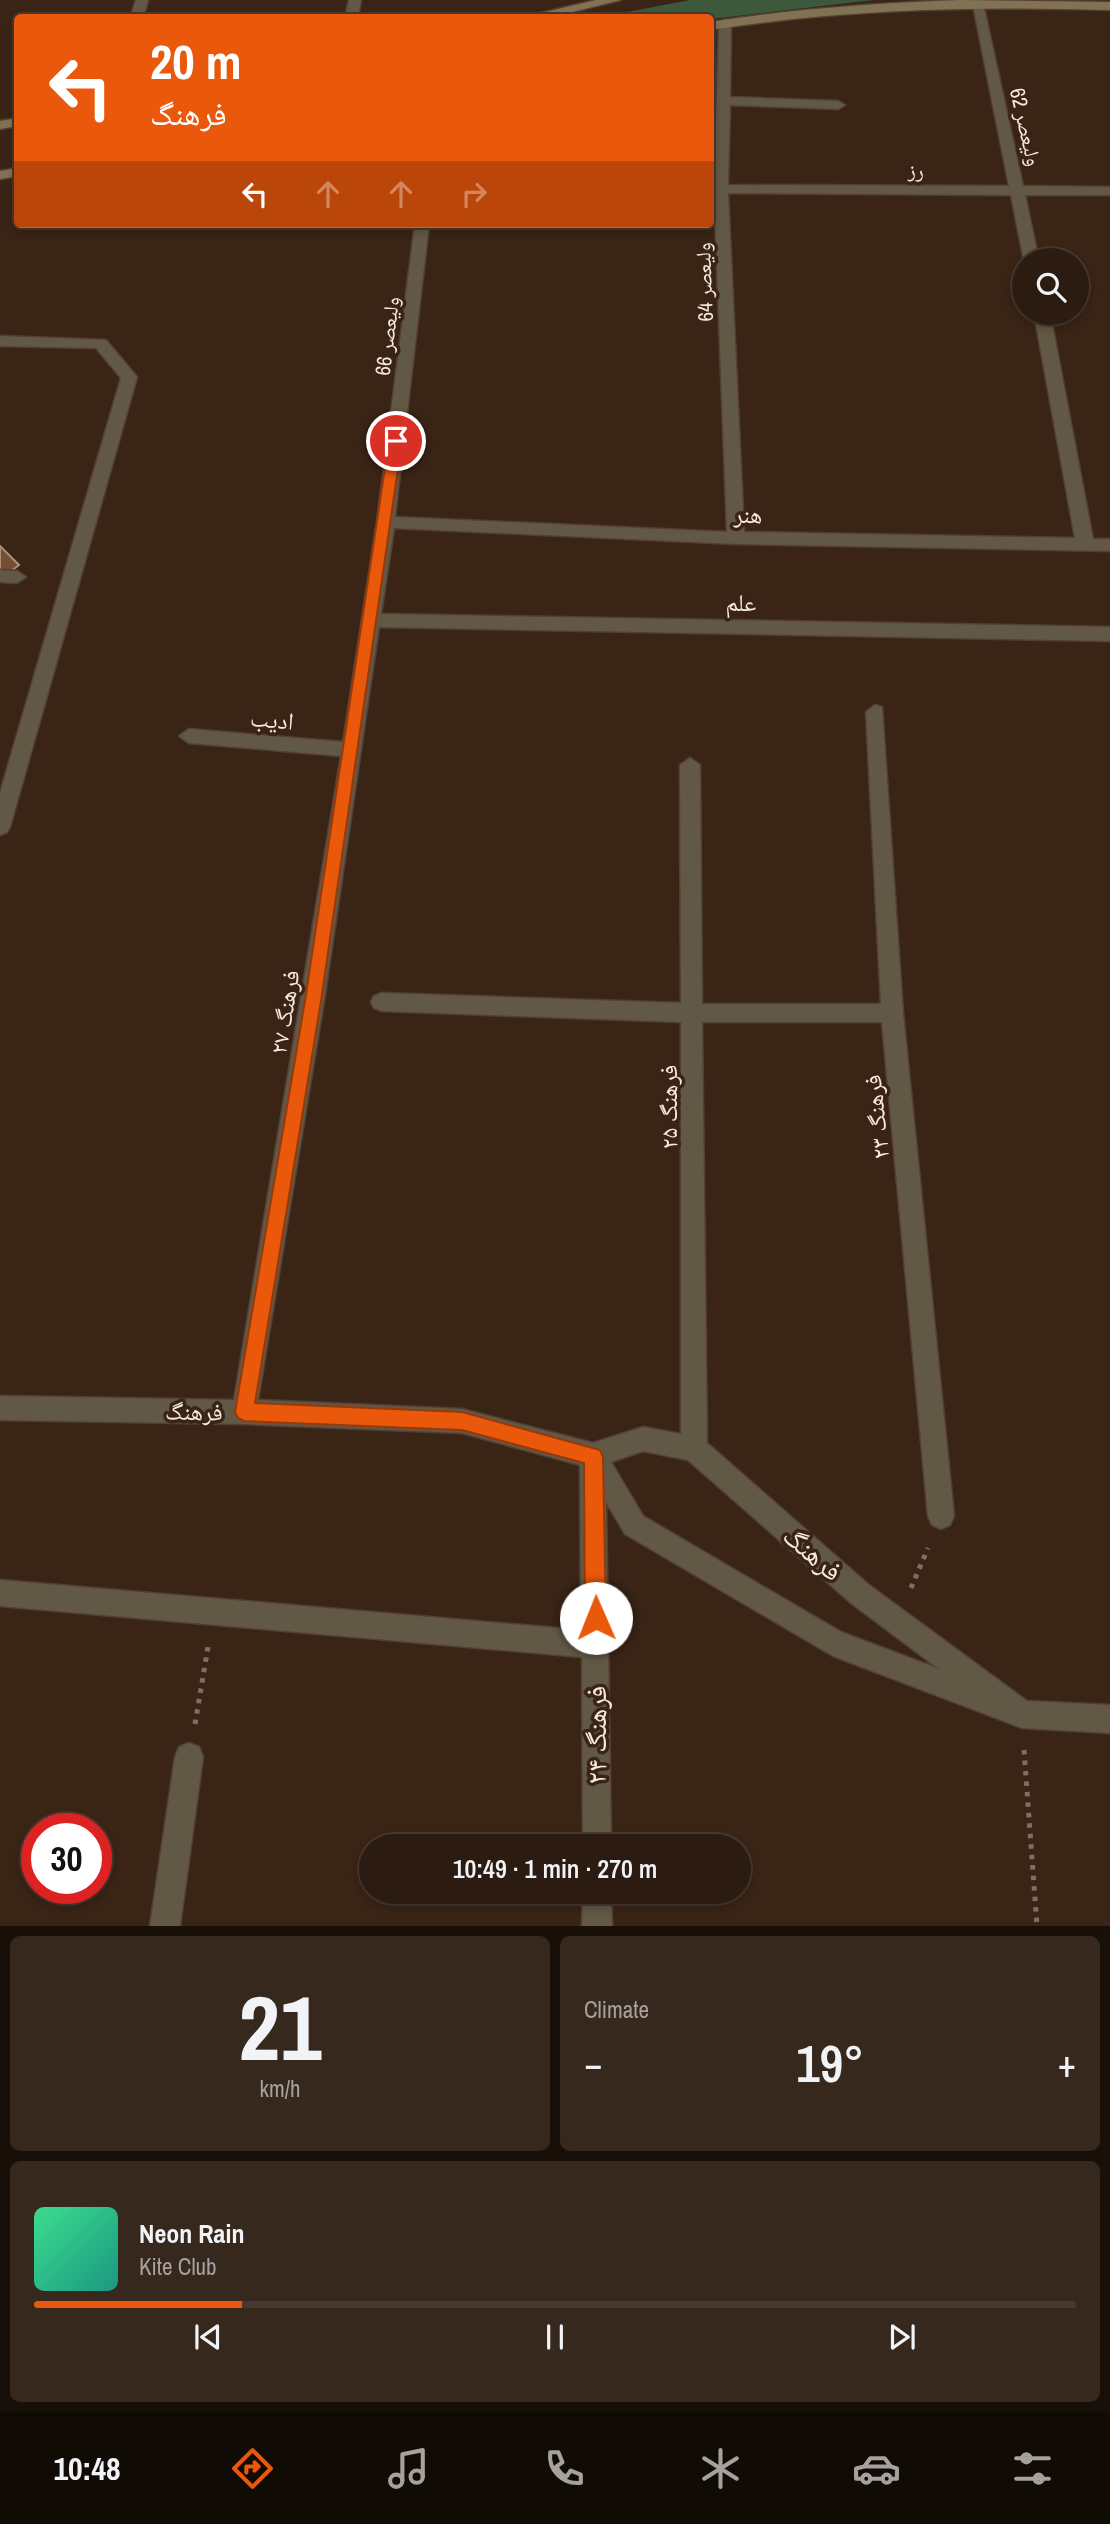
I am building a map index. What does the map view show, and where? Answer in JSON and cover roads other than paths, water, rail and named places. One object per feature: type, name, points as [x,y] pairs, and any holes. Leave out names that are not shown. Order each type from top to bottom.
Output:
[{"type":"main road","points":[[539,14],[575,3],[615,0]]},
{"type":"main road","points":[[718,24],[832,12],[977,3],[1110,6]]},
{"type":"street","name":"ولیعصر 62","points":[[977,3],[1030,248]]},
{"type":"street","name":"ولیعصر 64","points":[[718,24],[723,102],[721,189],[736,538]]},
{"type":"street","points":[[723,102],[838,105]]},
{"type":"street","name":"رز","points":[[721,189],[1019,193],[1110,191]]},
{"type":"street","name":"ولیعصر 66","points":[[371,620],[386,522],[422,228]]},
{"type":"street","points":[[1044,325],[1085,544]]},
{"type":"street","points":[[0,341],[100,343],[129,377],[0,827]]},
{"type":"street","name":"هنر","points":[[386,522],[736,538],[1110,545]]},
{"type":"street","name":"علم","points":[[371,620],[1110,634]]},
{"type":"street","name":"فرهنگ ۲۷","points":[[244,1412],[371,620]]},
{"type":"street","name":"فرهنگ ۲۳","points":[[875,712],[892,1013],[941,1517]]},
{"type":"street","name":"ادیب","points":[[189,736],[351,750]]},
{"type":"street","name":"فرهنگ ۲۵","points":[[690,765],[694,1013],[694,1449]]},
{"type":"street","points":[[382,1002],[694,1013],[892,1013]]},
{"type":"street","name":"فرهنگ","points":[[0,1408],[244,1412],[462,1421],[593,1457],[643,1438],[694,1449],[860,1594],[1022,1714]]},
{"type":"street","points":[[593,1457],[634,1525],[833,1643],[1022,1714],[1110,1718]]},
{"type":"street","name":"فرهنگ ۲۴","points":[[593,1457],[597,1834]]},
{"type":"street","points":[[0,1593],[596,1645]]},
{"type":"street","points":[[165,1926],[189,1757]]},
{"type":"street","points":[[597,1904],[597,1926]]}]
